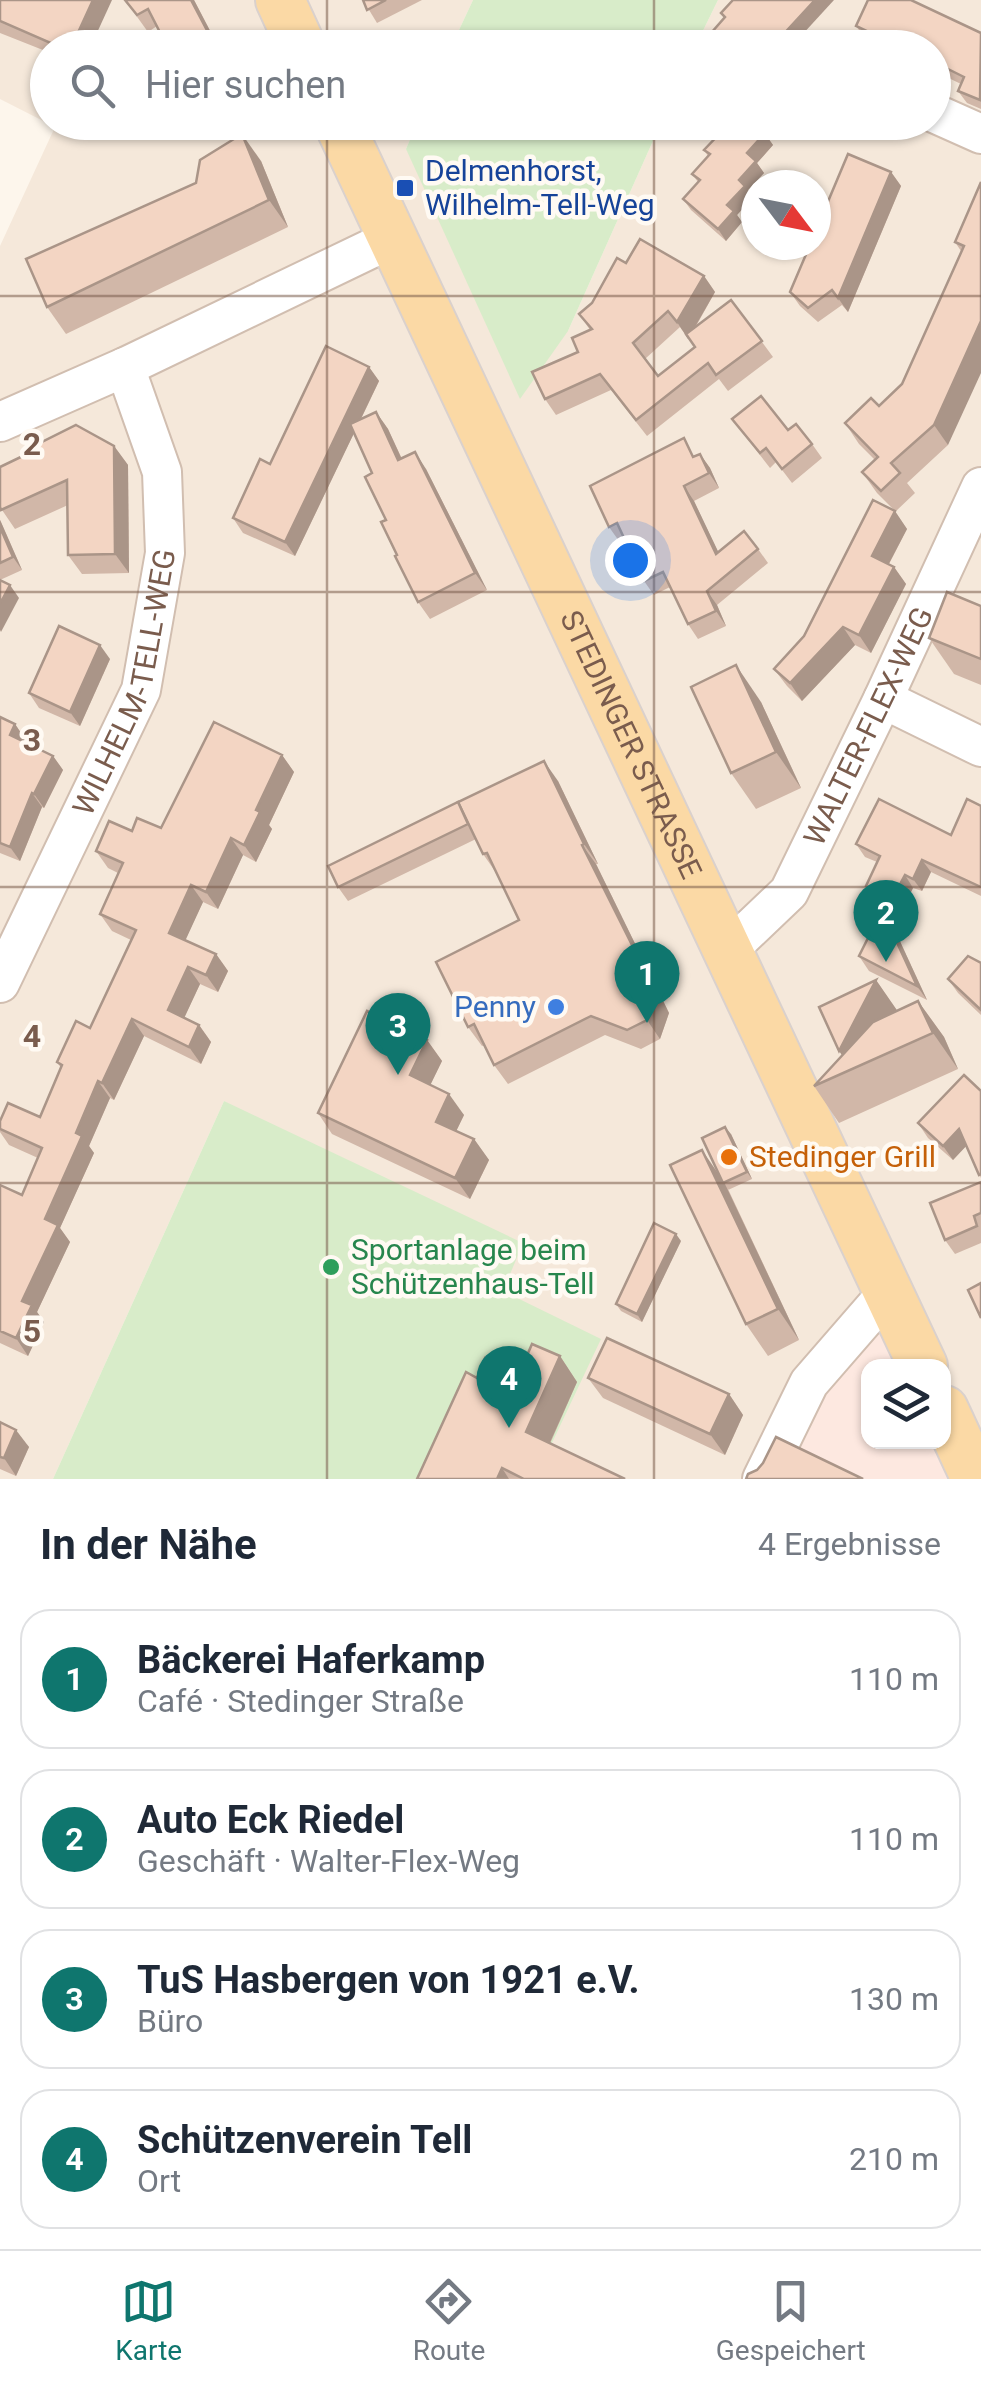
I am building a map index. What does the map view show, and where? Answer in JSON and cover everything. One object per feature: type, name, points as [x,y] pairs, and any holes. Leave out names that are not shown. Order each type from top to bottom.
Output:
[{"type":"main road","points":[[280,0],[294,30]]},
{"type":"main road","name":"STEDINGER STRASSE","points":[[346,140],[920,1359]]},
{"type":"main road","points":[[951,1425],[976,1479]]},
{"type":"street","points":[[951,121],[981,134]]},
{"type":"street","points":[[0,422],[392,240]]},
{"type":"street","name":"WILHELM-TELL-WEG","points":[[0,983],[140,690],[165,553],[162,472],[125,366]]},
{"type":"street","name":"WALTER-FLEX-WEG","points":[[728,950],[789,892],[981,487]]},
{"type":"street","points":[[883,699],[981,747]]},
{"type":"street","points":[[762,1479],[809,1383],[888,1292]]},
{"type":"shaded area","points":[[0,0],[473,0],[459,30],[30,30],[30,114],[0,99]]},
{"type":"shaded area","points":[[718,0],[981,0],[981,1479],[951,1447],[951,1359],[937,1359],[879,1300],[753,1479],[535,1479],[503,1291],[224,1101],[53,1479],[0,1479],[0,246],[49,140],[410,140],[406,149],[568,331],[653,140],[951,140],[951,30],[703,30]]},
{"type":"shaded area","points":[[880,1299],[907,1359],[861,1359],[861,1449],[947,1449],[962,1479],[753,1479]]},
{"type":"green space","points":[[473,0],[718,0],[703,30],[459,30]]},
{"type":"green space","points":[[410,140],[653,140],[568,331],[520,399],[406,149]]},
{"type":"green space","name":"Sportanlage beim Schützenhaus-Tell","points":[[224,1101],[523,1243],[503,1291],[601,1339],[535,1479],[53,1479]]},
{"type":"building","points":[[0,0],[93,0],[79,30],[30,30],[30,34],[0,21]]},
{"type":"building","points":[[125,0],[191,0],[207,30],[159,30],[148,9],[137,15]]},
{"type":"building","points":[[363,0],[386,0],[367,10]]},
{"type":"building","points":[[733,0],[815,0],[787,30],[714,30],[725,17],[721,13]]},
{"type":"building","points":[[868,0],[911,0],[981,33],[980,100],[958,91],[964,77],[951,70],[951,30],[864,30],[856,26]]},
{"type":"building","points":[[232,140],[244,140],[269,200],[47,307],[26,259],[196,183],[200,160]]},
{"type":"building","points":[[713,140],[759,140],[747,153],[756,161],[748,170],[741,170],[741,190],[727,205],[734,211],[718,229],[683,199],[700,180],[692,174],[710,154],[704,150]]},
{"type":"building","points":[[848,154],[891,172],[838,298],[832,290],[808,308],[790,292],[804,260],[831,260],[831,194]]},
{"type":"building","points":[[981,182],[981,321],[934,425],[891,463],[900,473],[881,491],[862,472],[878,457],[845,423],[871,398],[879,406],[902,384],[964,246],[955,242]]},
{"type":"building","points":[[640,239],[704,276],[677,322],[668,311],[633,343],[658,376],[695,347],[686,334],[731,300],[762,341],[716,375],[708,363],[636,420],[600,374],[545,399],[532,372],[578,352],[572,338],[592,329],[579,314],[592,303],[617,258],[626,263]]},
{"type":"building","points":[[326,346],[369,367],[285,542],[233,518],[260,459],[270,464]]},
{"type":"building","points":[[761,396],[788,430],[796,424],[812,444],[782,469],[766,448],[760,453],[732,419]]},
{"type":"building","points":[[376,412],[398,460],[415,452],[475,573],[418,602],[381,522],[386,520],[365,477],[372,473],[350,424]]},
{"type":"building","points":[[76,425],[114,446],[115,554],[68,555],[67,480],[1,510],[0,507],[0,467]]},
{"type":"building","points":[[684,438],[693,457],[700,454],[709,473],[684,486],[716,554],[744,531],[758,549],[707,591],[716,611],[688,624],[663,572],[644,581],[617,523],[609,527],[590,486]]},
{"type":"building","points":[[873,500],[895,511],[872,556],[894,567],[859,635],[843,627],[790,683],[774,669],[804,636]]},
{"type":"building","points":[[0,527],[13,557],[0,563]]},
{"type":"building","points":[[0,580],[10,585],[0,604]]},
{"type":"building","points":[[947,592],[981,606],[981,659],[929,638]]},
{"type":"building","points":[[59,626],[100,645],[70,712],[29,693]]},
{"type":"building","points":[[736,665],[776,752],[731,773],[691,687]]},
{"type":"building","points":[[0,717],[15,724],[10,735],[53,756],[32,793],[10,847],[0,843]]},
{"type":"building","points":[[214,722],[282,755],[244,845],[231,838],[206,892],[191,885],[169,933],[216,954],[206,975],[188,967],[168,1010],[199,1025],[189,1047],[132,1019],[102,1083],[98,1081],[76,1133],[82,1136],[45,1219],[58,1225],[22,1301],[32,1305],[16,1338],[0,1331],[0,1185],[22,1195],[42,1148],[0,1129],[0,1121],[8,1103],[40,1117],[62,1065],[57,1062],[76,1021],[90,1028],[136,930],[100,914],[123,863],[96,851],[109,821],[132,831],[137,818],[161,828]]},
{"type":"building","points":[[544,761],[656,993],[647,1020],[627,1030],[591,1016],[494,1065],[474,1024],[468,1027],[436,962],[519,920],[458,802]]},
{"type":"building","points":[[879,799],[951,835],[967,799],[981,806],[981,887],[922,860],[913,879],[905,875],[892,899],[866,886],[880,856],[856,844]]},
{"type":"building","points":[[458,802],[468,824],[338,887],[328,866]]},
{"type":"building","points":[[882,910],[917,986],[859,956]]},
{"type":"building","points":[[968,956],[981,963],[981,1010],[948,979]]},
{"type":"building","points":[[876,980],[839,1051],[819,1007]]},
{"type":"building","points":[[918,1001],[933,1033],[814,1086],[873,1022]]},
{"type":"building","points":[[367,1011],[427,1040],[410,1075],[449,1094],[436,1122],[474,1139],[455,1178],[318,1113]]},
{"type":"building","points":[[964,1075],[981,1091],[979,1175],[959,1129],[943,1146],[918,1123]]},
{"type":"building","points":[[725,1127],[747,1172],[723,1183],[702,1138]]},
{"type":"building","points":[[702,1150],[778,1309],[746,1324],[670,1165]]},
{"type":"building","points":[[981,1182],[981,1213],[974,1216],[977,1226],[945,1240],[930,1203]]},
{"type":"building","points":[[654,1223],[676,1234],[637,1314],[616,1304]]},
{"type":"building","points":[[981,1283],[981,1318],[968,1290]]},
{"type":"building","points":[[607,1338],[729,1394],[710,1434],[588,1378]]},
{"type":"building","points":[[532,1344],[560,1356],[526,1432],[625,1479],[524,1479],[502,1468],[497,1479],[417,1479],[466,1372],[477,1378],[485,1358],[505,1368],[509,1361],[522,1367]]},
{"type":"building","points":[[0,1422],[16,1430],[4,1458],[0,1457]]},
{"type":"building","points":[[776,1437],[863,1479],[746,1479],[763,1463]]},
{"type":"place","name":"Delmenhorst, Wilhelm-Tell-Weg","points":[[405,188]]},
{"type":"place","name":"Auto Eck Riedel","points":[[886,962]]},
{"type":"place","name":"Penny","points":[[556,1007]]},
{"type":"place","name":"Bäckerei Haferkamp","points":[[647,1023]]},
{"type":"place","name":"TuS Hasbergen von 1921 e.V.","points":[[398,1075]]},
{"type":"place","name":"Stedinger Grill","points":[[729,1157]]},
{"type":"place","name":"Sportanlage beim Schützenhaus-Tell","points":[[331,1267]]},
{"type":"place","name":"Schützenverein Tell","points":[[509,1428]]}]
